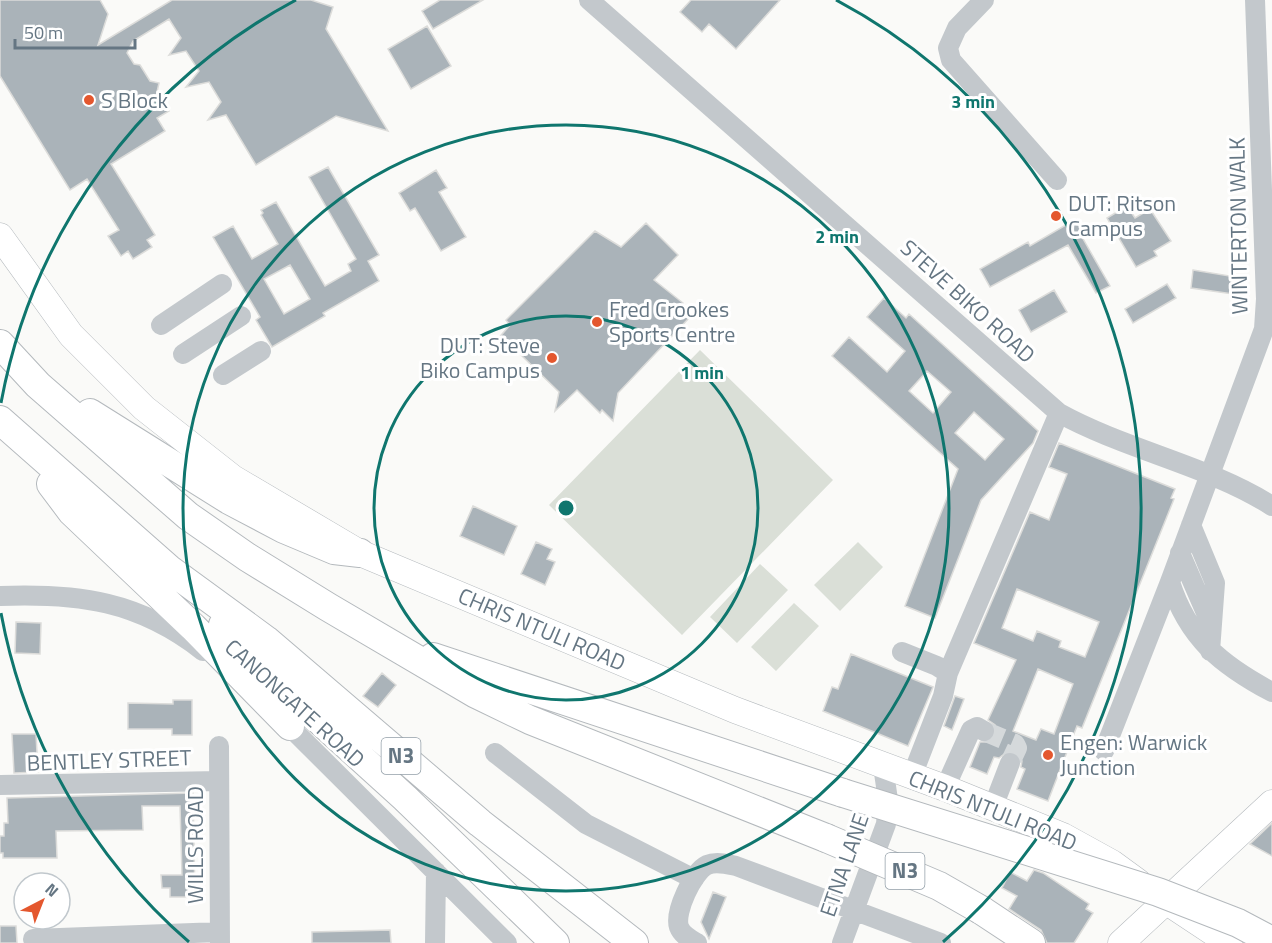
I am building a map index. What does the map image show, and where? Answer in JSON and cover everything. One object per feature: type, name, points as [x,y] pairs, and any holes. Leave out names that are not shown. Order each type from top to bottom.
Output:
[{"type":"highway","name":"N3","points":[[0,344],[38,385],[188,516],[247,557],[476,694],[531,720],[826,838],[939,886],[1031,943]]},
{"type":"highway","points":[[38,385],[82,408],[211,489],[274,524],[334,550],[360,553]]},
{"type":"highway","name":"N3","points":[[0,420],[169,569],[266,640],[480,823],[634,943]]},
{"type":"highway","points":[[30,448],[52,486],[72,512],[193,627],[290,726]]},
{"type":"highway","points":[[169,569],[274,679],[405,798],[555,943]]},
{"type":"highway","points":[[408,652],[455,663],[578,707],[1158,892],[1238,922],[1272,941]]},
{"type":"main road","name":"CHRIS NTULI ROAD","points":[[0,236],[71,335],[144,408],[232,478],[360,553],[735,710],[945,788],[1088,849],[1229,943]]},
{"type":"main road","points":[[1121,943],[1272,803]]},
{"type":"street","name":"STEVE BIKO ROAD","points":[[589,0],[1059,413],[1086,428],[1208,476],[1258,497],[1272,506]]},
{"type":"street","points":[[984,0],[957,28],[948,48],[951,60],[1058,180]]},
{"type":"street","name":"WINTERTON WALK","points":[[1104,751],[1264,329],[1266,298],[1265,68],[1251,1]]},
{"type":"street","points":[[161,325],[222,284]]},
{"type":"street","points":[[183,354],[241,316]]},
{"type":"street","points":[[223,375],[261,351]]},
{"type":"street","points":[[912,776],[943,696],[948,674],[1059,413]]},
{"type":"street","points":[[1191,525],[1215,583],[1210,651]]},
{"type":"street","points":[[1180,553],[1212,627]]},
{"type":"street","points":[[1170,582],[1186,623],[1210,651],[1272,692]]},
{"type":"street","name":"CANONGATE ROAD","points":[[0,596],[71,596],[120,605],[152,618],[200,649],[290,726],[507,943]]},
{"type":"street","points":[[902,652],[937,666],[948,674]]},
{"type":"street","points":[[945,788],[971,730],[977,727],[984,731]]},
{"type":"street","name":"WILLS ROAD","points":[[219,746],[220,938]]},
{"type":"street","points":[[495,753],[586,824],[694,879]]},
{"type":"street","points":[[993,807],[1010,763]]},
{"type":"street","name":"ETNA LANE","points":[[842,943],[886,824],[888,800],[883,766]]},
{"type":"street","name":"BENTLEY STREET","points":[[0,785],[219,781]]},
{"type":"street","points":[[697,943],[683,933],[679,926],[679,915],[687,890],[709,864],[736,866],[941,943]]},
{"type":"street","points":[[435,943],[436,872]]},
{"type":"street","points":[[33,939],[220,938]]},
{"type":"shaded area","points":[[700,350],[833,480],[682,635],[549,505]]},
{"type":"shaded area","points":[[858,542],[883,567],[840,611],[814,585]]},
{"type":"shaded area","points":[[760,564],[788,590],[737,643],[710,617]]},
{"type":"shaded area","points":[[794,603],[819,626],[776,671],[751,647]]},
{"type":"building","points":[[0,0],[100,0],[108,14],[98,45],[172,0],[311,0],[333,7],[326,29],[388,131],[336,116],[256,165],[226,115],[208,120],[221,102],[209,82],[186,87],[199,71],[186,51],[169,55],[181,38],[169,19],[133,41],[127,53],[134,64],[140,65],[150,81],[159,83],[157,92],[169,111],[157,118],[165,131],[111,164],[155,235],[147,240],[152,247],[133,259],[128,251],[121,256],[108,236],[119,230],[87,179],[70,190],[0,76]]},
{"type":"building","points":[[440,0],[483,0],[433,29],[422,11]]},
{"type":"building","points":[[691,0],[780,0],[736,49],[709,24],[702,32],[680,12]]},
{"type":"building","points":[[427,26],[451,66],[411,89],[388,49]]},
{"type":"building","points":[[328,167],[379,255],[368,261],[379,281],[323,313],[325,316],[272,347],[256,320],[260,317],[213,237],[233,226],[252,259],[278,244],[261,215],[263,213],[261,210],[276,202],[325,286],[351,271],[348,264],[356,259],[309,177]],"holes":[[[290,265],[310,299],[284,314],[264,279]]]},
{"type":"building","points":[[436,170],[447,188],[439,192],[466,237],[441,251],[415,208],[410,211],[399,193]]},
{"type":"building","points":[[1127,206],[1135,218],[1150,209],[1171,241],[1154,251],[1157,256],[1136,267],[1107,218]]},
{"type":"building","points":[[1076,219],[1085,236],[1082,237],[1110,286],[1096,293],[1068,245],[990,287],[980,269],[1028,242],[1030,246]]},
{"type":"building","name":"Fred Crookes Sports Centre","points":[[646,223],[678,255],[654,280],[683,303],[678,309],[689,318],[618,393],[613,421],[602,410],[600,413],[577,390],[555,411],[559,392],[519,353],[516,355],[511,349],[489,349],[510,325],[506,320],[595,231],[621,247]]},
{"type":"building","points":[[1193,270],[1236,277],[1233,294],[1191,288]]},
{"type":"building","points":[[1167,284],[1176,298],[1133,323],[1125,309]]},
{"type":"building","points":[[1054,290],[1067,312],[1031,332],[1019,310]]},
{"type":"building","points":[[884,298],[906,318],[909,314],[1038,431],[1033,443],[981,500],[935,618],[905,606],[958,469],[832,356],[849,337],[887,372],[905,351],[867,317]],"holes":[[[927,371],[951,392],[933,413],[909,391]],[[974,412],[1004,439],[985,460],[955,433]]]},
{"type":"building","points":[[1059,443],[1175,489],[1171,498],[1174,499],[1082,728],[1077,726],[1048,801],[1017,789],[1025,769],[1021,767],[1022,761],[1015,752],[1008,751],[999,758],[994,757],[987,774],[970,767],[980,742],[990,742],[995,736],[995,725],[988,720],[1016,660],[974,643],[1030,512],[1049,520],[1067,474],[1049,467]],"holes":[[[1017,589],[1099,622],[1085,657],[1059,647],[1061,641],[1037,631],[1033,641],[1002,628]],[[1038,669],[1073,684],[1054,734],[1041,729],[1036,740],[1013,731]]]},
{"type":"building","points":[[473,506],[517,526],[504,555],[460,536]]},
{"type":"building","points":[[536,542],[552,549],[547,559],[555,562],[545,585],[521,574]]},
{"type":"building","points":[[16,622],[41,623],[40,654],[15,653]]},
{"type":"building","points":[[851,654],[933,687],[908,746],[823,711],[832,687],[838,689]]},
{"type":"building","points":[[382,673],[396,685],[378,707],[363,696]]},
{"type":"building","points":[[955,696],[964,699],[952,730],[944,726]]},
{"type":"building","points":[[173,700],[192,700],[192,735],[172,735],[172,729],[128,729],[128,703],[173,704]]},
{"type":"building","points":[[12,734],[36,734],[38,772],[14,773]]},
{"type":"building","points":[[193,793],[195,897],[170,897],[170,888],[162,888],[161,875],[182,875],[180,806],[142,806],[143,830],[56,831],[57,858],[3,858],[3,853],[0,853],[0,836],[4,836],[4,823],[8,823],[7,798]]},
{"type":"building","points":[[1272,823],[1272,856],[1250,844]]},
{"type":"building","points":[[1034,870],[1043,873],[1089,904],[1086,909],[1093,913],[1074,943],[1047,943],[1041,930],[1009,909],[1017,896],[1002,888],[1010,872],[1027,881]]},
{"type":"building","points":[[713,892],[726,897],[709,939],[701,922]]},
{"type":"building","points":[[0,926],[12,926],[12,931],[16,931],[17,943],[0,943]]},
{"type":"building","points":[[390,930],[391,943],[312,943],[312,932]]},
{"type":"tunnel","points":[[984,731],[1015,744],[1017,748],[1010,763]]},
{"type":"place","name":"S Block","points":[[89,100]]},
{"type":"place","name":"DUT: Ritson Campus","points":[[1056,216]]},
{"type":"place","name":"Fred Crookes Sports Centre","points":[[597,322]]},
{"type":"place","name":"DUT: Steve Biko Campus","points":[[552,358]]},
{"type":"place","name":"Engen: Warwick Junction","points":[[1048,755]]}]
